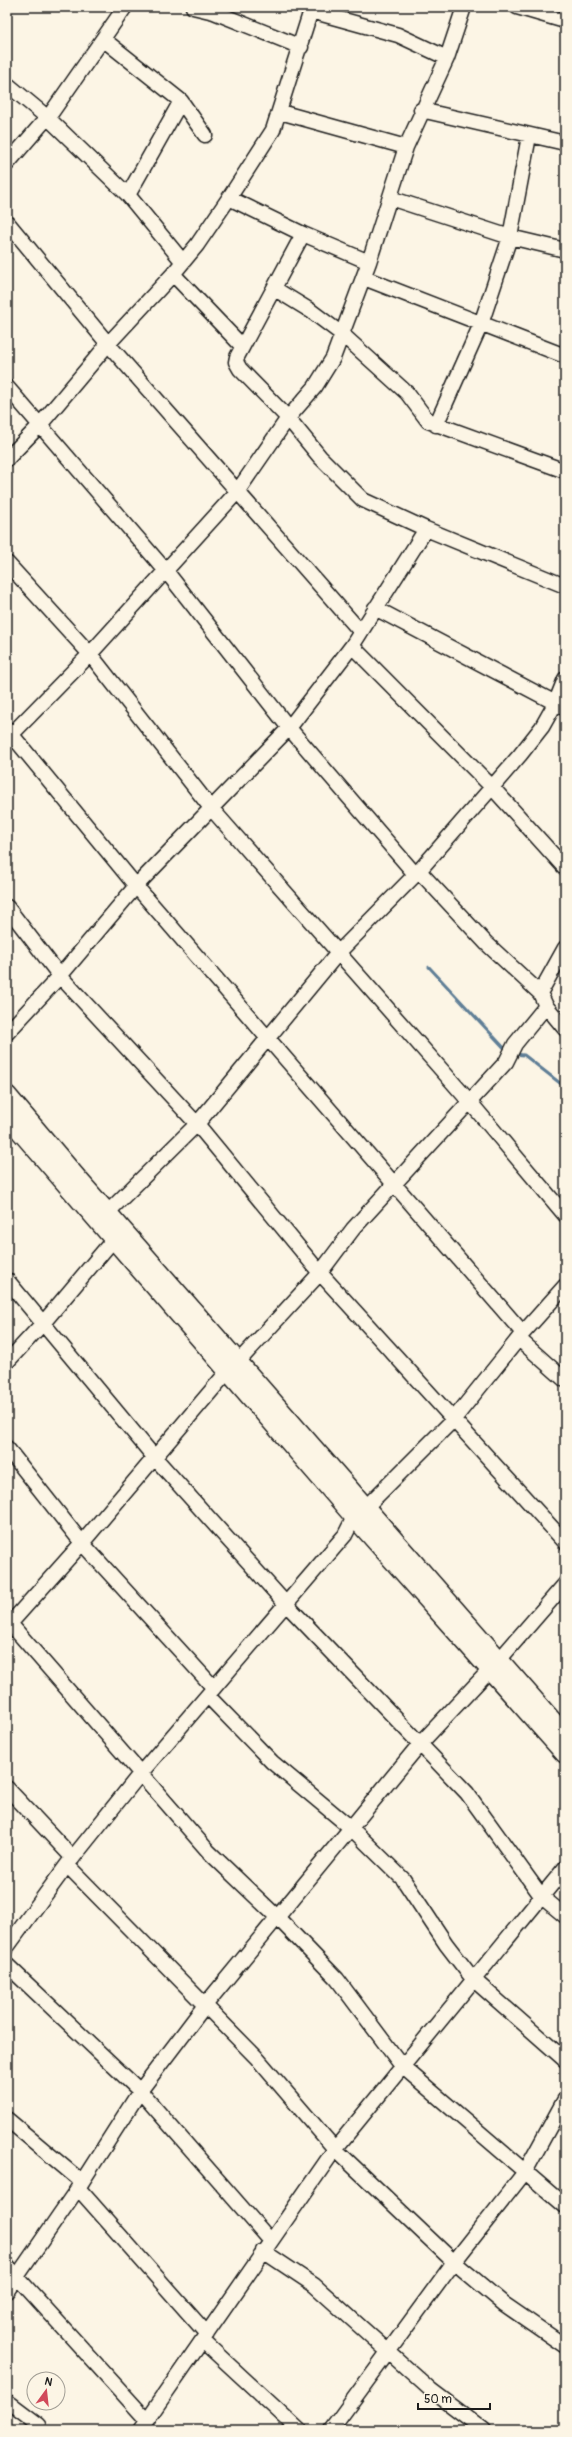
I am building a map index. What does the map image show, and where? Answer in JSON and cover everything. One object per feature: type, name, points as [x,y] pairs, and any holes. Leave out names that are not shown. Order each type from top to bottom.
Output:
[{"type":"main road","points":[[7,1095],[107,1213],[233,1366],[360,1512],[495,1664],[565,1734]]},
{"type":"main road","points":[[7,1116],[113,1240],[233,1366]]},
{"type":"main road","points":[[495,1664],[565,1754]]},
{"type":"street","points":[[7,164],[48,118],[125,7]]},
{"type":"street","points":[[193,7],[214,12],[301,47]]},
{"type":"street","points":[[464,7],[446,58],[421,110],[406,146],[364,278],[343,335],[333,358],[315,387],[288,418],[237,492],[90,654],[8,734],[136,886],[267,1036],[521,1336],[565,1380]]},
{"type":"street","points":[[517,7],[565,21]]},
{"type":"street","points":[[7,459],[39,426],[108,344],[173,274],[229,198],[273,130],[312,9],[398,35],[446,58]]},
{"type":"street","points":[[103,39],[181,101],[205,135]]},
{"type":"street","points":[[7,84],[48,118],[128,195],[183,262]]},
{"type":"street","points":[[128,195],[181,101]]},
{"type":"street","points":[[421,110],[529,136],[565,143]]},
{"type":"street","points":[[280,112],[406,146]]},
{"type":"street","points":[[436,425],[481,324],[510,237],[529,136]]},
{"type":"street","points":[[229,198],[303,234],[369,262]]},
{"type":"street","points":[[390,198],[510,237],[565,250]]},
{"type":"street","points":[[7,222],[108,344],[360,631]]},
{"type":"street","points":[[303,234],[275,289],[242,346],[236,362],[240,369],[288,418],[320,457],[352,492],[363,500],[426,529],[565,586]]},
{"type":"street","points":[[173,274],[242,346]]},
{"type":"street","points":[[364,278],[565,356]]},
{"type":"street","points":[[275,289],[311,310],[343,335],[407,393],[428,421],[565,471]]},
{"type":"street","points":[[7,387],[39,426],[166,571],[289,728],[417,872],[543,1000],[565,1029]]},
{"type":"street","points":[[7,1033],[60,976],[136,886],[289,728],[352,646],[360,631],[426,529]]},
{"type":"street","points":[[7,563],[90,654],[211,808],[469,1101],[565,1215]]},
{"type":"street","points":[[375,608],[560,706]]},
{"type":"street","points":[[352,646],[491,786],[565,868]]},
{"type":"street","points":[[107,1213],[197,1124],[267,1036],[338,953],[417,872],[542,727],[560,706],[565,679]]},
{"type":"street","points":[[7,907],[60,976],[197,1124],[320,1273],[565,1542]]},
{"type":"street","points":[[565,948],[543,1000],[515,1044],[506,1062],[469,1101],[394,1186],[353,1228],[320,1273],[233,1366],[82,1543],[8,1624],[209,1852],[277,1917],[337,1979],[402,2066],[565,2206]]},
{"type":"street","points":[[7,1362],[44,1322],[113,1240]]},
{"type":"street","points":[[7,1280],[44,1322],[155,1458],[286,1604],[467,1794],[542,1897],[565,1916]]},
{"type":"street","points":[[7,1946],[70,1861],[140,1774],[345,1535],[360,1512],[454,1419],[521,1336],[565,1286]]},
{"type":"street","points":[[7,1448],[82,1543],[272,1762],[351,1828],[403,1879],[446,1944],[473,1979],[565,2060]]},
{"type":"street","points":[[7,2291],[80,2185],[140,2091],[206,2004],[419,1745],[495,1664],[565,1584]]},
{"type":"street","points":[[7,1788],[70,1861],[256,2057],[335,2149],[454,2262],[504,2304],[563,2340]]},
{"type":"street","points":[[7,2266],[18,2276],[143,2427],[267,2245],[335,2149],[565,1868]]},
{"type":"street","points":[[7,1965],[140,2091],[267,2245],[314,2285],[387,2353],[431,2390],[484,2430]]},
{"type":"street","points":[[331,2430],[454,2262],[525,2172],[565,2099]]},
{"type":"street","points":[[7,2119],[80,2185],[205,2338],[299,2430]]},
{"type":"street","points":[[7,2401],[39,2425]]},
{"type":"waterway","points":[[429,967],[508,1052]]},
{"type":"waterway","points":[[514,1054],[524,1055],[565,1087]]}]
